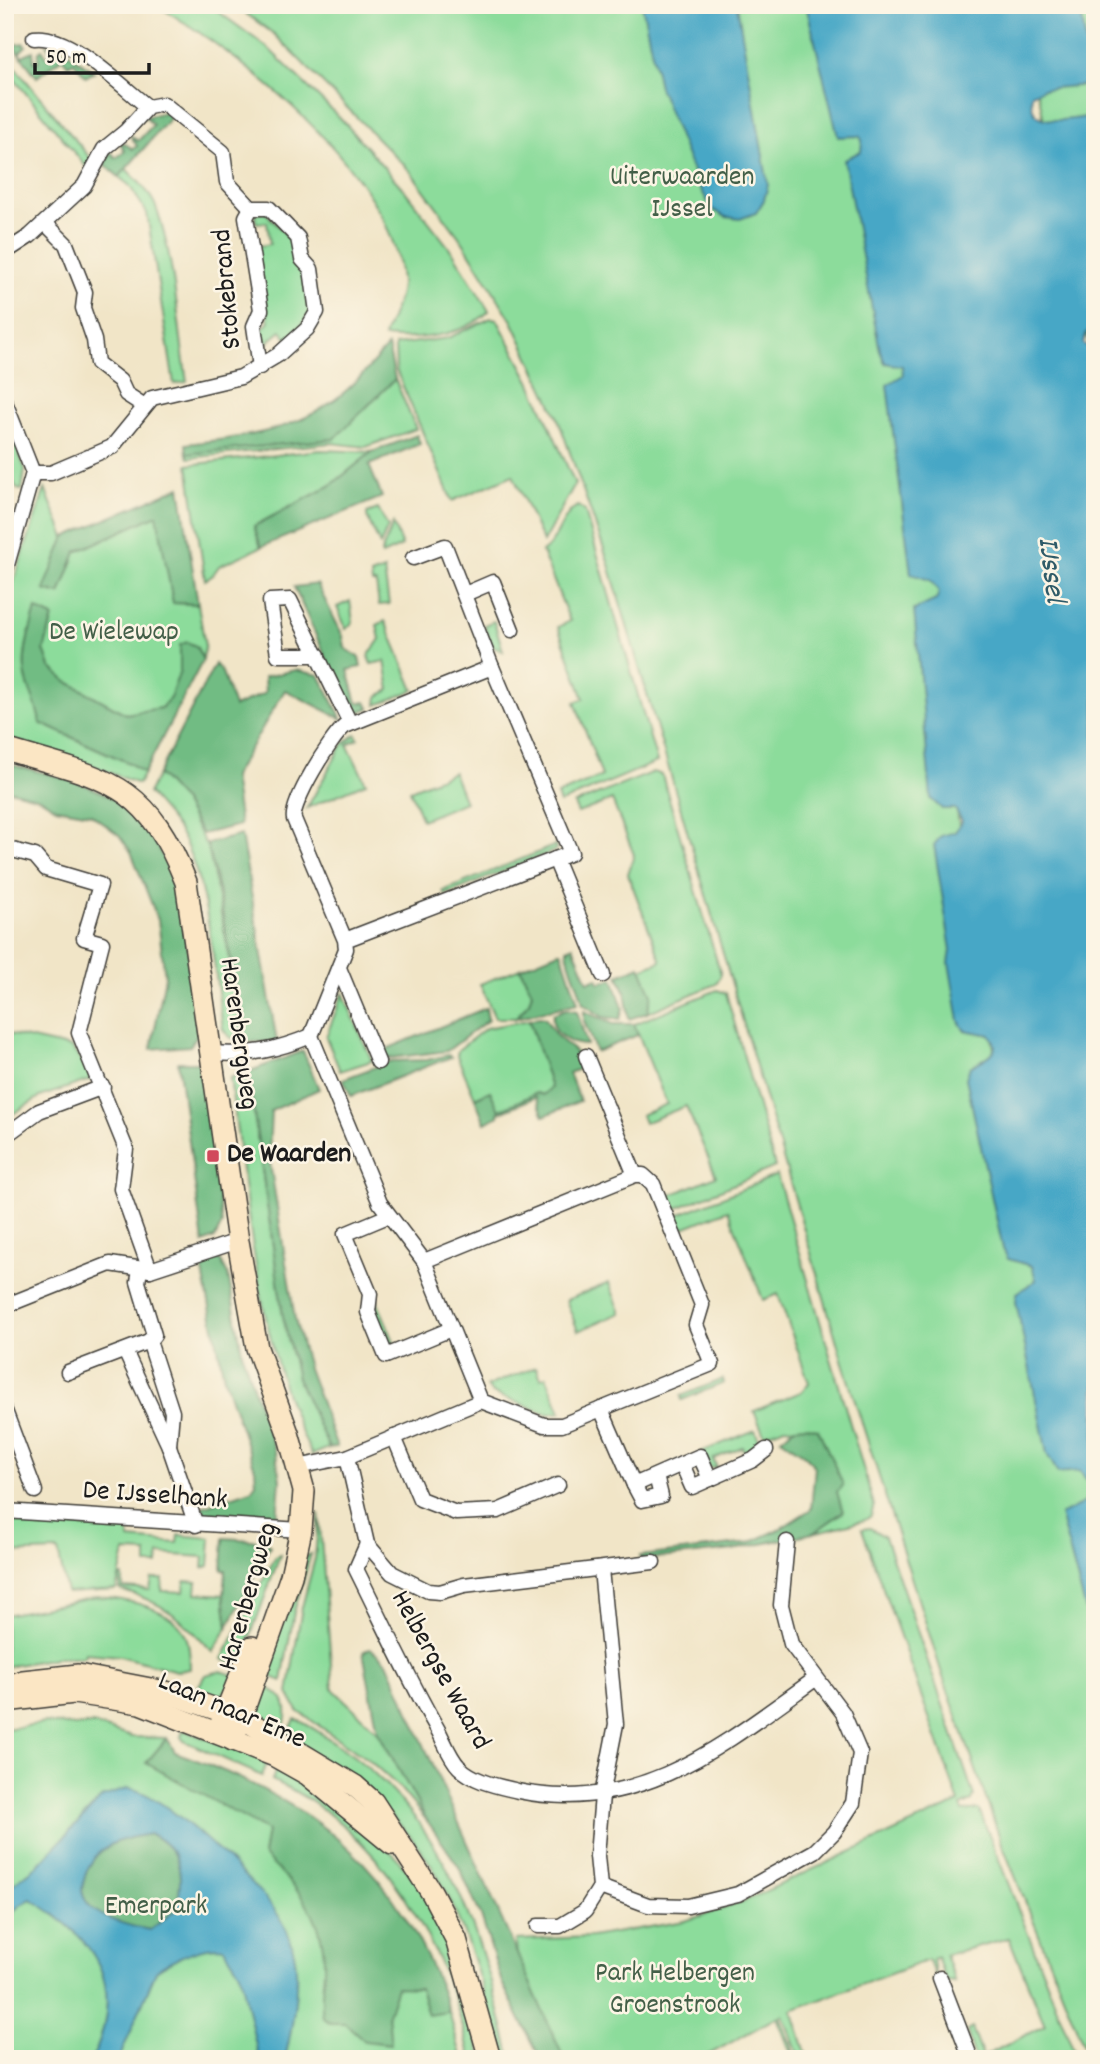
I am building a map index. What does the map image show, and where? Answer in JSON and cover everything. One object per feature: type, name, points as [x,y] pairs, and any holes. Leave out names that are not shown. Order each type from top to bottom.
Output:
[{"type":"street","name":"Stokebrand","points":[[34,38],[43,37],[83,55],[148,107],[158,103],[170,107],[223,152],[227,182],[251,208],[269,208],[298,238],[302,259],[311,269],[317,312],[307,329],[260,367],[222,383],[159,394],[143,405]]},
{"type":"street","points":[[5,248],[20,244],[84,186],[104,149],[126,131],[148,107]]},
{"type":"street","name":"Stokebrand","points":[[251,208],[246,217],[261,310],[254,326],[260,367]]},
{"type":"street","points":[[33,473],[51,473],[112,447],[122,438],[143,405],[126,394],[120,381],[97,363],[94,340],[83,308],[85,292],[66,244],[45,223]]},
{"type":"street","points":[[5,572],[33,473],[7,409]]},
{"type":"street","points":[[345,940],[571,853],[492,667],[445,546],[413,558]]},
{"type":"street","points":[[465,594],[493,582],[512,629]]},
{"type":"street","points":[[318,654],[350,723]]},
{"type":"street","points":[[213,1053],[239,1055],[277,1050],[311,1036],[339,968],[346,949],[345,940],[292,813],[334,737],[350,723],[492,667]]},
{"type":"street","name":"Harenbergweg","points":[[5,749],[121,787],[152,818],[171,843],[186,882],[213,1053],[238,1241],[257,1348],[288,1433],[297,1467],[296,1529],[225,1736]]},
{"type":"street","points":[[5,848],[35,856],[46,869],[100,884],[84,938],[102,943],[79,1033],[126,1149],[121,1189],[145,1270],[138,1282],[154,1335],[149,1341],[68,1373]]},
{"type":"street","points":[[555,859],[603,975]]},
{"type":"street","points":[[339,968],[378,1062]]},
{"type":"street","points":[[311,1036],[388,1216],[424,1261],[481,1401]]},
{"type":"street","points":[[586,1056],[635,1175]]},
{"type":"street","points":[[5,1136],[39,1111],[103,1087]]},
{"type":"street","points":[[297,1467],[347,1457],[481,1401],[555,1426],[712,1364],[696,1325],[702,1305],[653,1184],[643,1175],[635,1175],[424,1261]]},
{"type":"street","points":[[388,1216],[345,1234],[370,1294],[368,1312],[386,1356],[451,1329]]},
{"type":"street","points":[[5,1306],[110,1264],[145,1270],[238,1241]]},
{"type":"street","points":[[149,1341],[172,1412],[169,1446]]},
{"type":"street","points":[[125,1351],[169,1446],[196,1525]]},
{"type":"street","points":[[601,1409],[642,1500],[661,1496],[656,1476]]},
{"type":"street","points":[[5,1410],[8,1432],[35,1491]]},
{"type":"street","points":[[394,1437],[420,1499],[456,1513],[498,1511],[558,1485]]},
{"type":"street","points":[[634,1485],[700,1456],[710,1479],[753,1460],[766,1450]]},
{"type":"street","points":[[347,1457],[367,1544],[392,1573],[428,1591],[440,1592],[464,1585],[653,1562]]},
{"type":"street","name":"De IJsselhank","points":[[5,1511],[196,1525],[296,1529]]},
{"type":"street","points":[[600,1887],[648,1905],[688,1906],[749,1889],[815,1852],[834,1832],[853,1803],[860,1753],[843,1713],[791,1644],[780,1605],[787,1542]]},
{"type":"street","name":"Helbergse Waard","points":[[367,1544],[356,1569],[423,1703],[459,1767],[486,1784],[543,1796],[602,1795],[662,1778],[741,1732],[815,1679]]},
{"type":"street","points":[[538,1926],[560,1926],[585,1911],[600,1887],[597,1856],[602,1795],[616,1724],[601,1569]]},
{"type":"street","name":"Laan naar Eme","points":[[5,1688],[23,1682],[78,1675],[166,1692],[234,1715],[355,1786],[373,1802],[432,1894],[456,1939],[490,2059]]},
{"type":"street","name":"Laan naar Eme","points":[[5,1701],[74,1693],[140,1703],[275,1756],[307,1774],[407,1857]]},
{"type":"street","points":[[940,1978],[971,2059]]},
{"type":"green space","points":[[156,5],[209,5],[268,48],[345,123],[405,191],[454,254],[489,311],[467,326],[440,335],[384,337],[397,302],[401,281],[392,240],[372,200],[343,160],[308,122],[269,86],[230,54]]},
{"type":"green space","name":"Uiterwaarden IJssel","points":[[234,5],[818,5],[865,145],[905,370],[939,593],[958,819],[993,1044],[1035,1275],[1095,1501],[1095,2059],[1089,2059],[1002,1844],[942,1674],[846,1373],[608,561],[557,416],[512,321],[462,241],[410,171],[274,34]]},
{"type":"green space","points":[[1014,5],[1095,5],[1095,375],[1041,106]]},
{"type":"green space","points":[[23,43],[26,46],[19,53],[22,56],[33,51],[34,62],[38,62],[39,51],[42,49],[48,58],[52,56],[47,45],[67,52],[94,72],[86,77],[74,62],[68,65],[62,58],[37,77],[12,45]]},
{"type":"green space","points":[[5,55],[92,160],[88,169],[5,68]]},
{"type":"green space","points":[[165,112],[171,117],[119,177],[104,164],[110,151],[116,158],[125,151],[120,143],[133,149],[137,146],[130,135],[138,141],[153,125],[145,117]]},
{"type":"green space","points":[[126,169],[150,196],[162,227],[172,271],[187,382],[174,384],[147,213],[129,185],[119,177]]},
{"type":"green space","points":[[265,212],[293,242],[293,266],[303,270],[310,315],[288,340],[281,331],[264,345],[271,355],[267,356],[259,332],[269,322],[255,247],[270,244],[267,222],[256,223],[255,214]]},
{"type":"green space","points":[[491,318],[497,319],[531,383],[575,484],[543,542],[513,475],[452,501],[396,370],[395,345],[448,338]]},
{"type":"green space","points":[[388,346],[395,379],[334,439],[187,454],[186,444],[279,428],[314,413],[346,391]]},
{"type":"green space","points":[[395,379],[416,429],[366,447],[331,443],[189,458],[187,454],[334,439]]},
{"type":"green space","points":[[417,435],[420,444],[369,465],[382,497],[261,547],[254,526],[330,486],[372,452]]},
{"type":"green space","points":[[12,436],[25,469],[22,490],[17,489],[13,481],[8,483],[5,438]]},
{"type":"green space","points":[[320,450],[372,452],[330,486],[254,526],[261,547],[219,566],[212,576],[205,580],[188,465]]},
{"type":"green space","points":[[180,487],[198,604],[173,603],[157,515],[76,552],[60,594],[44,590],[65,537]]},
{"type":"green space","name":"De Wielewap","points":[[45,489],[65,537],[45,590],[60,594],[76,552],[158,514],[173,603],[198,604],[205,646],[203,659],[196,646],[181,645],[180,671],[170,698],[161,708],[126,714],[66,681],[50,667],[44,650],[53,617],[36,610],[27,645],[25,672],[40,723],[129,763],[144,773],[138,784],[86,763],[5,737],[5,607]]},
{"type":"green space","points":[[578,506],[585,511],[657,762],[560,803],[557,795],[602,776],[575,702],[584,699],[558,627],[570,621],[542,552],[568,515]]},
{"type":"green space","points":[[378,509],[388,527],[380,545],[367,517],[367,513]]},
{"type":"green space","points":[[393,524],[402,546],[382,555],[381,553]]},
{"type":"green space","points":[[384,570],[389,604],[379,605],[376,583],[372,583],[371,575]]},
{"type":"green space","points":[[317,584],[343,636],[345,648],[359,657],[361,667],[348,670],[357,703],[366,702],[369,708],[352,715],[294,587]]},
{"type":"green space","points":[[350,601],[353,622],[346,629],[337,607]]},
{"type":"green space","points":[[36,609],[53,617],[44,650],[50,667],[66,681],[126,714],[161,708],[170,698],[180,671],[180,645],[187,642],[196,646],[203,660],[144,773],[129,763],[40,723],[25,672],[27,645]]},
{"type":"green space","points":[[385,621],[414,690],[377,705],[378,696],[390,690],[385,661],[371,664],[369,655],[380,639],[377,625]]},
{"type":"green space","points":[[494,621],[503,651],[493,647],[484,625]]},
{"type":"green space","points":[[215,664],[222,672],[234,707],[265,693],[264,677],[295,670],[319,675],[342,719],[285,690],[233,777],[240,825],[202,834],[182,800],[158,774]]},
{"type":"green space","points":[[356,734],[358,739],[347,744],[366,783],[307,808],[343,744]]},
{"type":"green space","points":[[5,763],[68,779],[103,793],[131,812],[152,837],[168,867],[186,933],[198,1034],[190,1046],[151,1049],[165,977],[158,920],[131,852],[119,835],[91,814],[56,808],[40,798],[5,789]]},
{"type":"green space","points":[[453,772],[465,802],[422,820],[410,790]]},
{"type":"green space","points":[[654,772],[662,775],[721,975],[716,984],[647,1013],[652,995],[641,969],[661,961],[628,874],[634,855],[612,800],[578,813],[574,804]]},
{"type":"green space","points":[[158,774],[182,800],[209,851],[245,1042],[229,1037],[223,1029],[210,933],[193,861],[176,827],[148,793]]},
{"type":"green space","points":[[241,835],[277,1042],[245,1042],[219,893],[207,844]]},
{"type":"green space","points":[[556,845],[556,850],[445,895],[443,891]]},
{"type":"green space","points":[[573,946],[588,982],[597,978],[599,983],[613,978],[623,1008],[620,1019],[603,1017],[583,1004],[568,956],[567,949]]},
{"type":"green space","points":[[561,951],[578,1003],[516,1018],[529,1002],[532,992],[520,968]]},
{"type":"green space","points":[[640,966],[652,995],[647,1013],[629,1019],[625,991],[618,975]]},
{"type":"green space","points":[[520,968],[532,992],[529,1002],[516,1018],[495,1018],[480,984]]},
{"type":"green space","points":[[717,990],[726,993],[775,1167],[673,1210],[668,1196],[716,1176],[686,1106],[644,1123],[641,1115],[667,1104],[634,1024]]},
{"type":"green space","points":[[343,993],[372,1061],[340,1071],[326,1037]]},
{"type":"green space","points":[[486,1008],[488,1020],[447,1051],[382,1059],[379,1052]]},
{"type":"green space","points":[[566,1009],[577,1011],[587,1045],[574,1043],[558,1033],[553,1014]]},
{"type":"green space","points":[[584,1011],[613,1024],[634,1024],[638,1035],[596,1052],[584,1021]]},
{"type":"green space","points":[[545,1018],[556,1035],[580,1056],[584,1067],[569,1073],[580,1101],[544,1116],[536,1097],[498,1113],[499,1116],[485,1123],[475,1098],[490,1091],[499,1110],[537,1093],[543,1095],[551,1088],[529,1020]]},
{"type":"green space","points":[[529,1020],[551,1088],[543,1095],[536,1093],[498,1111],[490,1091],[475,1098],[457,1056],[458,1050],[486,1028]]},
{"type":"green space","points":[[5,1033],[72,1048],[93,1079],[40,1097],[5,1119]]},
{"type":"green space","points":[[303,1051],[319,1089],[271,1111],[269,1157],[295,1319],[308,1368],[337,1447],[329,1448],[297,1378],[283,1316],[248,1072]]},
{"type":"green space","points":[[448,1055],[451,1057],[351,1096],[343,1079],[391,1061],[427,1060]]},
{"type":"green space","points":[[178,1062],[199,1062],[202,1066],[222,1224],[215,1238],[203,1243]]},
{"type":"green space","points":[[248,1072],[283,1316],[297,1378],[329,1448],[312,1455],[293,1413],[278,1367],[257,1271],[230,1078]]},
{"type":"green space","points":[[777,1175],[874,1505],[871,1516],[865,1520],[813,1533],[843,1512],[836,1492],[842,1483],[818,1430],[785,1427],[764,1435],[754,1411],[801,1392],[809,1383],[778,1294],[763,1300],[728,1210],[681,1229],[675,1216]]},
{"type":"green space","points":[[216,1259],[221,1261],[228,1275],[243,1357],[276,1454],[280,1480],[277,1520],[205,1516],[202,1507],[251,1490],[256,1483],[255,1469],[224,1378],[201,1262]]},
{"type":"green space","points":[[609,1283],[621,1313],[578,1331],[566,1300]]},
{"type":"green space","points":[[376,1301],[396,1346],[386,1342],[374,1314]]},
{"type":"green space","points":[[536,1367],[541,1378],[546,1376],[561,1412],[548,1414],[492,1393],[487,1386]]},
{"type":"green space","points":[[723,1379],[724,1383],[682,1400],[681,1396]]},
{"type":"green space","points":[[795,1427],[818,1429],[843,1484],[837,1492],[843,1512],[813,1533],[733,1550],[641,1560],[640,1556],[749,1543],[778,1530],[811,1509],[815,1467],[806,1456],[781,1439]]},
{"type":"green space","points":[[755,1430],[762,1447],[747,1456],[742,1447],[713,1459],[717,1468],[710,1468],[701,1452]]},
{"type":"green space","points":[[319,1513],[333,1689],[378,1732],[428,1822],[400,1788],[371,1762],[298,1711],[288,1693],[302,1607],[315,1558]]},
{"type":"green space","points":[[5,1521],[129,1530],[129,1539],[178,1543],[179,1535],[211,1538],[209,1566],[203,1568],[204,1557],[159,1554],[158,1565],[147,1565],[147,1553],[125,1552],[116,1590],[67,1593],[58,1551],[5,1553]]},
{"type":"green space","name":"Park Helbergen Groenstrook","points":[[870,1528],[885,1537],[974,1796],[972,1801],[961,1806],[963,1811],[979,1809],[1077,2059],[975,2059],[967,2031],[972,2028],[983,2057],[1045,2025],[1009,1938],[945,1955],[955,1982],[946,1981],[937,1957],[933,1959],[936,1978],[928,1960],[792,2010],[808,2059],[800,2059],[783,2015],[780,2016],[796,2059],[793,2059],[777,2017],[701,2059],[553,2059],[518,1976],[516,1940],[591,1937],[685,1921],[740,1903],[959,1802],[862,1529]]},
{"type":"green space","points":[[224,1538],[265,1541],[270,1546],[228,1627],[224,1595],[226,1570],[222,1570]]},
{"type":"green space","points":[[311,1554],[294,1612],[282,1681],[263,1674],[306,1556]]},
{"type":"green space","points":[[280,1555],[240,1665],[222,1659],[276,1556]]},
{"type":"green space","points":[[120,1576],[123,1576],[123,1588],[150,1590],[152,1579],[163,1579],[162,1591],[184,1592],[185,1581],[197,1582],[196,1593],[224,1595],[228,1627],[213,1652],[192,1630],[161,1606],[120,1590]]},
{"type":"green space","points":[[97,1597],[147,1606],[171,1618],[186,1636],[190,1669],[177,1671],[120,1656],[85,1653],[84,1657],[60,1657],[5,1667],[5,1615]]},
{"type":"green space","points":[[370,1648],[387,1662],[564,2059],[541,2059],[502,1983],[481,1916],[459,1867],[428,1822],[378,1732],[363,1652]]},
{"type":"green space","points":[[221,1671],[236,1676],[228,1689],[214,1698],[193,1696],[205,1675]]},
{"type":"green space","points":[[263,1686],[277,1694],[285,1703],[286,1716],[282,1732],[257,1712],[255,1706]]},
{"type":"green space","points":[[295,1719],[341,1747],[378,1777],[409,1810],[435,1847],[456,1886],[473,1927],[511,2059],[501,2059],[463,1930],[433,1869],[415,1842],[381,1807],[287,1736]]},
{"type":"green space","name":"Emerpark","points":[[45,1723],[77,1726],[93,1724],[131,1737],[166,1738],[159,1748],[224,1774],[449,2012],[462,2059],[5,2059],[5,1729]]},
{"type":"green space","points":[[183,1730],[268,1761],[262,1776],[184,1741],[181,1737]]},
{"type":"green space","points":[[167,1738],[175,1752],[270,1793],[311,1818],[346,1846],[378,1879],[406,1917],[429,1961],[449,2012],[428,2015],[420,1988],[397,1987],[388,2014],[391,2044],[365,2041],[345,2023],[330,2023],[323,2017],[324,1969],[320,1934],[315,1919],[298,1892],[263,1855],[267,1831],[146,1763]]},
{"type":"green space","points":[[278,1765],[293,1772],[354,1820],[389,1850],[408,1871],[438,1920],[449,1947],[482,2059],[471,2059],[445,1975],[426,1934],[403,1896],[377,1860],[346,1828],[311,1801],[272,1780]]},
{"type":"green space","points":[[151,1834],[162,1841],[175,1857],[179,1866],[180,1885],[177,1909],[150,1930],[131,1926],[99,1913],[85,1899],[82,1890],[90,1865],[105,1848],[126,1839]]},
{"type":"water","points":[[642,5],[737,5],[768,185],[764,200],[756,213],[740,219],[726,217],[712,209],[699,186],[659,87]]},
{"type":"water","name":"IJssel","points":[[806,5],[1080,5],[1088,57],[1087,85],[1043,89],[1032,94],[1032,106],[1036,114],[1052,120],[1095,116],[1095,327],[1087,332],[1083,343],[1095,353],[1095,1644],[1060,1515],[1085,1502],[1092,1489],[1080,1471],[1058,1473],[1047,1454],[1016,1302],[1017,1293],[1036,1280],[1032,1266],[1008,1259],[1003,1249],[966,1078],[970,1067],[990,1055],[995,1047],[990,1035],[964,1030],[959,1021],[949,963],[951,950],[934,845],[941,836],[955,832],[962,821],[955,809],[942,809],[931,799],[914,610],[936,600],[939,592],[930,580],[911,574],[887,385],[903,375],[902,366],[885,363],[880,351],[844,160],[861,151],[862,140],[859,136],[838,137]]},
{"type":"water","points":[[128,1788],[143,1793],[162,1805],[206,1839],[278,1914],[291,1941],[296,1965],[294,2006],[285,2059],[259,2059],[240,1973],[224,1948],[216,1947],[188,1954],[156,1971],[119,2059],[92,2059],[102,2033],[107,2008],[105,1986],[99,1966],[89,1948],[73,1930],[31,1899],[19,1906],[5,1921],[5,1890],[38,1865],[102,1797]],"holes":[[[151,1834],[170,1849],[179,1866],[177,1909],[150,1930],[109,1918],[91,1907],[82,1890],[85,1875],[97,1855],[115,1843],[138,1836]]]},
{"type":"place","name":"De Waarden","points":[[213,1156]]}]
